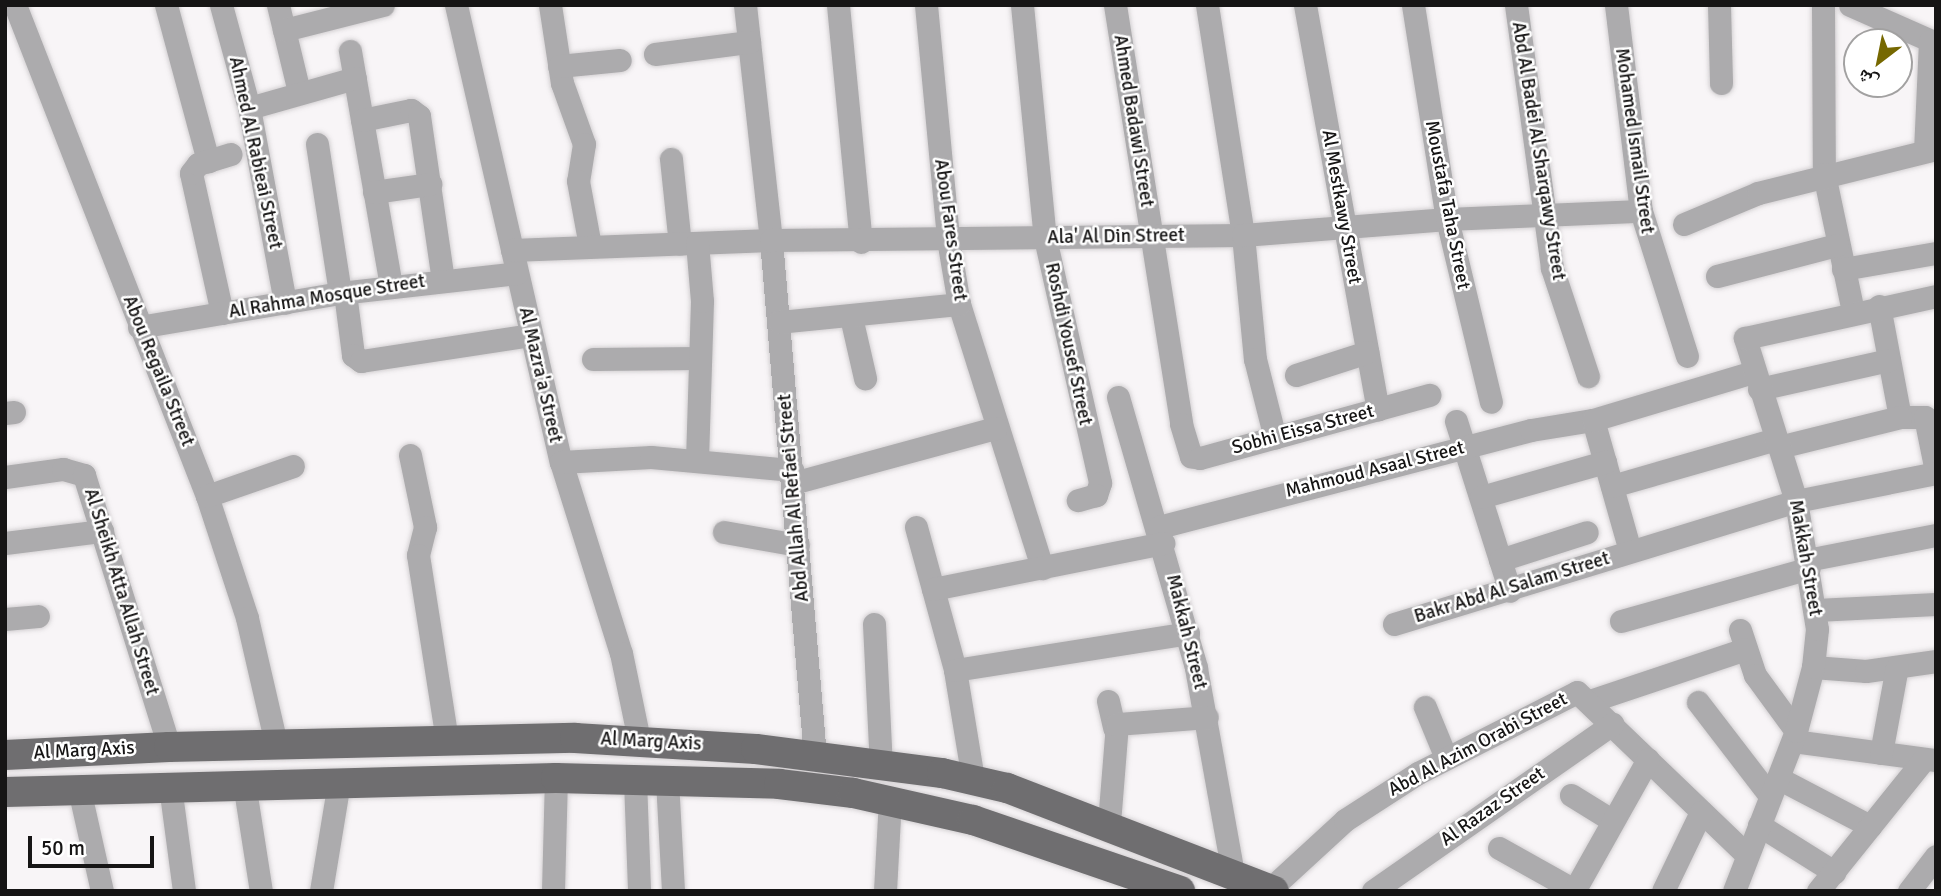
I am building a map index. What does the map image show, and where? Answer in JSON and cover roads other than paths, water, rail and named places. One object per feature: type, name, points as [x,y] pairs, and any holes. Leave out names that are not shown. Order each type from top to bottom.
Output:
[{"type":"main road","name":"Al Marg Axis","points":[[5,755],[276,744],[447,740],[639,740],[815,756],[972,779],[1109,823],[1272,890]]},
{"type":"main road","name":"Al Marg Axis","points":[[5,792],[244,783],[556,778],[779,784],[890,800],[999,828],[1181,891]]},
{"type":"street","name":"Abou Regaila Street","points":[[15,5],[207,496],[250,630],[276,744]]},
{"type":"street","points":[[166,5],[208,161]]},
{"type":"street","name":"Ahmed Al Rabieai Street","points":[[221,5],[249,108],[285,303]]},
{"type":"street","points":[[278,5],[299,92]]},
{"type":"street","points":[[284,30],[383,5]]},
{"type":"street","name":"Al Mazra'a Street","points":[[456,5],[561,462],[621,653],[639,740]]},
{"type":"street","points":[[550,5],[559,66],[584,144],[578,181],[590,246]]},
{"type":"street","name":"Abd Allah Al Refaei Street","points":[[745,5],[779,322],[815,756]]},
{"type":"street","points":[[838,5],[861,242]]},
{"type":"street","name":"Abou Fares Street","points":[[926,5],[947,240],[959,304],[1042,568]]},
{"type":"street","name":"Roshdi Yousef Street","points":[[1021,5],[1045,238],[1100,483],[1096,495],[1078,500]]},
{"type":"street","name":"Ahmed Badawi Street","points":[[1115,5],[1186,443]]},
{"type":"street","points":[[1208,5],[1243,234],[1255,359],[1275,438]]},
{"type":"street","name":"Al Mestkawy Street","points":[[1304,5],[1378,409]]},
{"type":"street","name":"Moustafa Taha Street","points":[[1413,5],[1447,219],[1491,402]]},
{"type":"street","name":"Abd Al Badei Al Sharqawy Street","points":[[1516,5],[1552,268],[1588,376]]},
{"type":"street","name":"Mohamed Ismail Street","points":[[1616,5],[1641,211],[1687,356]]},
{"type":"street","points":[[1719,5],[1721,83]]},
{"type":"street","points":[[1824,5],[1824,174],[1853,312],[1936,296]]},
{"type":"street","points":[[1684,225],[1732,202],[1824,174],[1930,150],[1933,42],[1850,5]]},
{"type":"street","points":[[655,54],[748,42]]},
{"type":"street","points":[[350,51],[391,286]]},
{"type":"street","points":[[559,66],[620,60]]},
{"type":"street","points":[[249,108],[355,78]]},
{"type":"street","points":[[362,120],[417,113],[443,280]]},
{"type":"street","points":[[317,144],[354,355],[361,361],[530,335]]},
{"type":"street","points":[[222,313],[191,179],[193,168],[231,155]]},
{"type":"street","points":[[671,159],[689,244],[700,358],[697,460]]},
{"type":"street","points":[[374,192],[430,184]]},
{"type":"street","name":"Ala' Al Din Street","points":[[514,262],[590,246],[771,240],[861,242],[1243,234],[1447,219],[1641,211]]},
{"type":"street","points":[[1717,276],[1837,245]]},
{"type":"street","points":[[1843,269],[1936,253]]},
{"type":"street","name":"Al Rahma Mosque Street","points":[[139,327],[342,293],[443,280],[514,262]]},
{"type":"street","points":[[779,322],[851,317],[959,304]]},
{"type":"street","points":[[1879,306],[1900,417]]},
{"type":"street","name":"Makkah Street","points":[[1742,888],[1747,855],[1795,736],[1813,667],[1816,610],[1796,500],[1745,344],[1750,334],[1853,312]]},
{"type":"street","points":[[851,317],[865,378]]},
{"type":"street","points":[[1296,375],[1367,352]]},
{"type":"street","points":[[593,359],[700,358]]},
{"type":"street","name":"Mahmoud Asaal Street","points":[[933,589],[1042,568],[1463,448],[1553,425],[1593,421],[1756,381],[1889,360]]},
{"type":"street","name":"Sobhi Eissa Street","points":[[1186,443],[1191,456],[1200,458],[1429,395]]},
{"type":"street","name":"Makkah Street","points":[[1118,397],[1188,633],[1207,717],[1233,873]]},
{"type":"street","points":[[1612,486],[1777,443],[1900,417],[1924,416],[1936,472]]},
{"type":"street","points":[[1456,421],[1510,591]]},
{"type":"street","points":[[1593,421],[1630,551]]},
{"type":"street","points":[[561,462],[606,457],[697,460],[792,477],[996,428]]},
{"type":"street","points":[[410,455],[425,527],[418,555],[447,740]]},
{"type":"street","points":[[1481,497],[1605,462]]},
{"type":"street","points":[[207,496],[293,466]]},
{"type":"street","name":"Al Sheikh Atta Allah Street","points":[[5,477],[80,471],[89,486],[169,747]]},
{"type":"street","name":"Bakr Abd Al Salam Street","points":[[1394,624],[1510,591],[1796,500],[1936,472]]},
{"type":"street","points":[[916,527],[955,670],[972,779]]},
{"type":"street","points":[[5,543],[102,531]]},
{"type":"street","points":[[724,532],[798,545]]},
{"type":"street","points":[[1500,560],[1587,532]]},
{"type":"street","points":[[1621,621],[1808,564],[1936,535]]},
{"type":"street","points":[[1816,610],[1936,604]]},
{"type":"street","points":[[5,619],[38,616]]},
{"type":"street","points":[[874,624],[881,765]]},
{"type":"street","points":[[955,670],[1188,633]]},
{"type":"street","points":[[1747,855],[1701,813],[1590,701],[1742,639],[1766,695],[1795,736],[1930,760]]},
{"type":"street","points":[[1813,667],[1866,671],[1936,661]]},
{"type":"street","points":[[1881,753],[1897,667]]},
{"type":"street","name":"Abd Al Azim Orabi Street","points":[[1272,890],[1345,820],[1446,758],[1574,693],[1590,701]]},
{"type":"street","points":[[1108,701],[1114,728],[1109,823]]},
{"type":"street","points":[[1698,702],[1774,787],[1870,826]]},
{"type":"street","points":[[1425,707],[1446,758]]},
{"type":"street","points":[[1114,728],[1121,722],[1207,717]]},
{"type":"street","name":"Al Razaz Street","points":[[1373,891],[1612,724]]},
{"type":"street","points":[[1499,848],[1574,891],[1648,759]]},
{"type":"street","points":[[1818,891],[1870,826],[1930,760]]},
{"type":"street","points":[[552,891],[556,778]]},
{"type":"street","points":[[635,779],[639,891]]},
{"type":"street","points":[[667,780],[673,891]]},
{"type":"street","points":[[321,891],[338,782]]},
{"type":"street","points":[[244,783],[261,891]]},
{"type":"street","points":[[170,786],[184,891]]},
{"type":"street","points":[[79,789],[102,891]]},
{"type":"street","points":[[1571,795],[1613,821]]},
{"type":"street","points":[[885,891],[890,800]]},
{"type":"street","points":[[1663,891],[1701,813]]},
{"type":"street","points":[[1759,825],[1834,872]]},
{"type":"street","points":[[1909,891],[1936,856]]}]
